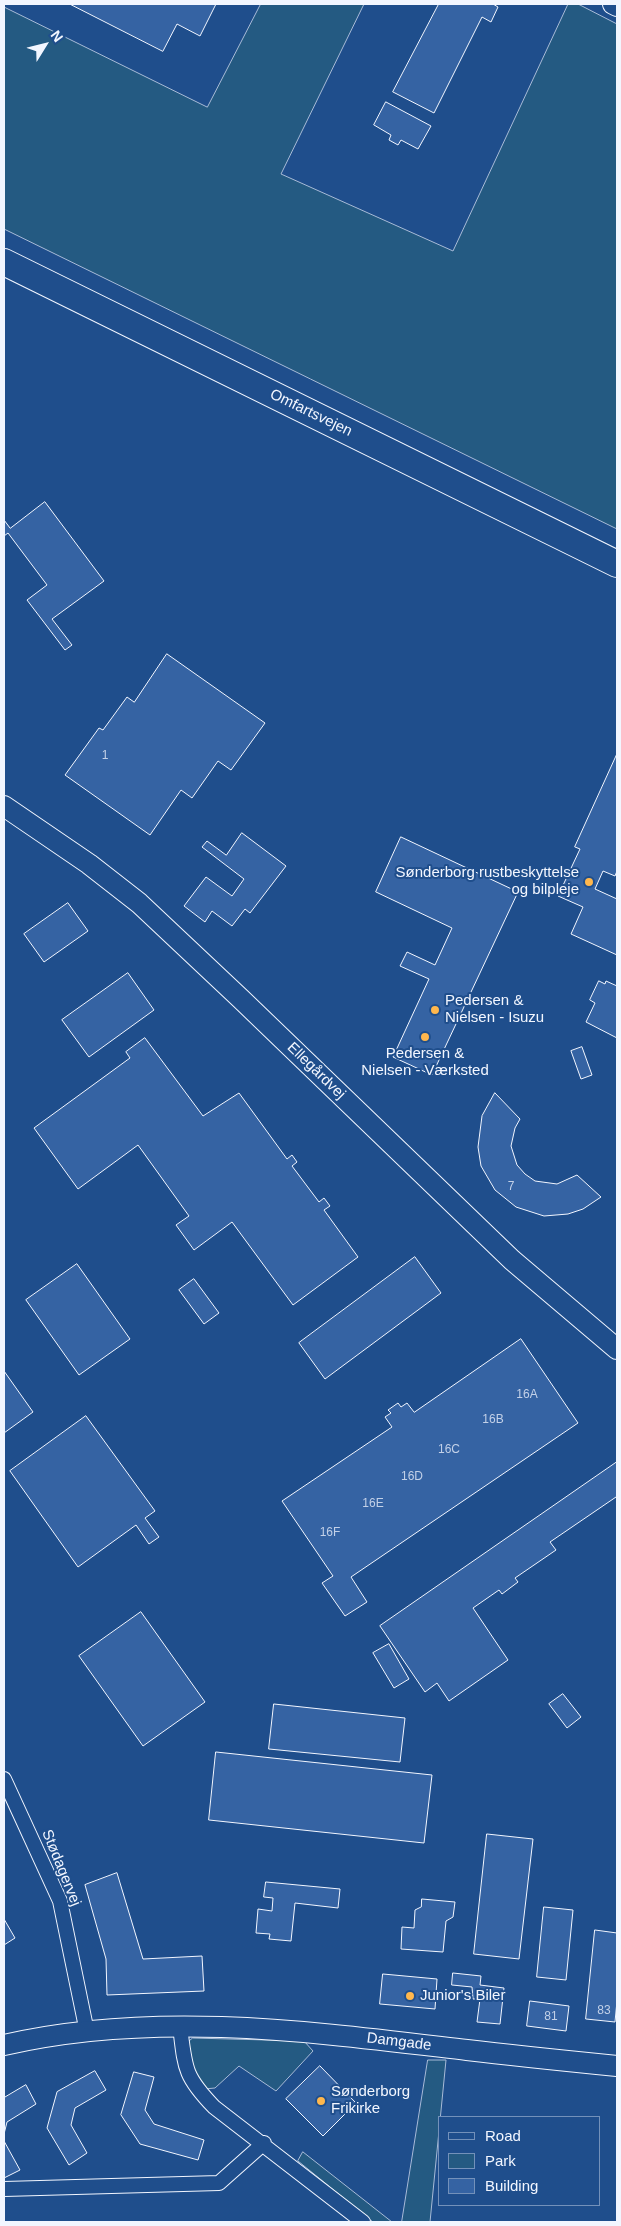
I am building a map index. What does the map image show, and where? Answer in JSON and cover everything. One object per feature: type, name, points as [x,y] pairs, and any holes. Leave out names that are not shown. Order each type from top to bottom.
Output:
[{"type":"highway","name":"Omfartsvejen","points":[[4,262],[617,564]]},
{"type":"street","points":[[613,4],[617,6]]},
{"type":"street","name":"Ellegårdvej","points":[[4,806],[73,853],[139,903],[248,1005],[512,1260],[617,1349]]},
{"type":"street","name":"Stødagervej","points":[[4,1779],[60,1901],[87,2032]]},
{"type":"street","points":[[180,2026],[184,2066],[195,2086],[214,2107],[264,2143],[363,2222]]},
{"type":"street","name":"Damgade","points":[[4,2045],[87,2032],[180,2026],[301,2031],[617,2066]]},
{"type":"street","points":[[4,2189],[219,2183],[264,2143]]},
{"type":"green space","points":[[261,4],[364,4],[281,174],[453,251],[568,4],[578,4],[617,24],[617,529],[4,229],[4,7],[207,107]]},
{"type":"green space","points":[[193,2038],[304,2041],[313,2051],[276,2091],[239,2066],[215,2088],[204,2089],[194,2075],[187,2043]]},
{"type":"green space","points":[[428,2060],[446,2060],[440,2116],[438,2116],[438,2141],[430,2222],[402,2222]]},
{"type":"green space","points":[[303,2152],[392,2222],[373,2222],[298,2161]]},
{"type":"building","points":[[70,4],[216,4],[200,36],[177,24],[163,51]]},
{"type":"building","points":[[439,4],[493,4],[498,7],[491,22],[482,17],[434,113],[393,92]]},
{"type":"building","points":[[386,102],[431,126],[418,149],[401,140],[398,145],[389,140],[391,135],[374,125]]},
{"type":"building","points":[[45,502],[104,581],[52,619],[72,645],[65,650],[27,600],[47,585],[8,533],[4,536],[4,520],[10,528]]},
{"type":"building","points":[[167,654],[265,723],[231,770],[218,761],[192,798],[181,790],[150,835],[65,775],[99,728],[103,730],[127,697],[134,702]]},
{"type":"building","points":[[617,754],[617,871],[615,876],[603,871],[595,889],[617,899],[617,955],[571,934],[583,907],[558,896],[580,849],[575,847]]},
{"type":"building","points":[[242,833],[286,866],[250,913],[245,909],[232,926],[212,911],[205,922],[184,906],[206,877],[232,896],[244,879],[202,847],[207,841],[226,855]]},
{"type":"building","points":[[401,837],[518,892],[432,1075],[393,1057],[429,979],[400,966],[407,952],[435,965],[452,928],[376,892]]},
{"type":"building","points":[[68,903],[88,931],[44,962],[24,934]]},
{"type":"building","points":[[128,973],[154,1010],[89,1057],[62,1020]]},
{"type":"building","points":[[599,981],[605,984],[606,981],[617,986],[617,1038],[586,1022],[595,1003],[590,1000]]},
{"type":"building","points":[[145,1038],[203,1116],[239,1093],[287,1159],[292,1155],[297,1162],[292,1166],[319,1202],[324,1198],[330,1206],[324,1210],[358,1257],[293,1305],[232,1222],[194,1250],[176,1225],[189,1216],[138,1145],[78,1189],[34,1128],[130,1058],[126,1052]]},
{"type":"building","points":[[582,1047],[592,1075],[581,1079],[571,1051]]},
{"type":"building","points":[[495,1093],[520,1119],[515,1128],[511,1146],[517,1165],[525,1174],[535,1181],[557,1184],[577,1175],[601,1197],[583,1209],[568,1214],[544,1216],[516,1207],[495,1190],[481,1166],[478,1147],[482,1116]]},
{"type":"building","points":[[415,1257],[441,1293],[325,1379],[299,1343]]},
{"type":"building","points":[[77,1264],[130,1339],[79,1375],[26,1300]]},
{"type":"building","points":[[194,1279],[219,1313],[204,1324],[179,1290]]},
{"type":"building","points":[[521,1339],[578,1423],[351,1577],[367,1602],[345,1616],[322,1583],[333,1576],[282,1501],[392,1427],[385,1417],[391,1413],[388,1410],[398,1403],[401,1407],[407,1403],[414,1412]]},
{"type":"building","points":[[4,1371],[33,1412],[4,1433]]},
{"type":"building","points":[[86,1416],[155,1511],[145,1518],[159,1537],[149,1544],[136,1525],[78,1567],[10,1471]]},
{"type":"building","points":[[617,1462],[617,1498],[550,1542],[556,1550],[515,1578],[518,1582],[502,1594],[499,1590],[473,1608],[508,1660],[449,1701],[437,1683],[425,1692],[380,1626]]},
{"type":"building","points":[[141,1612],[205,1702],[143,1746],[79,1656]]},
{"type":"building","points":[[389,1644],[409,1679],[394,1688],[373,1653]]},
{"type":"building","points":[[563,1694],[581,1717],[567,1728],[549,1704]]},
{"type":"building","points":[[274,1704],[405,1718],[400,1762],[269,1749]]},
{"type":"building","points":[[216,1752],[432,1775],[424,1843],[209,1820]]},
{"type":"building","points":[[487,1834],[533,1839],[519,1959],[474,1954]]},
{"type":"building","points":[[117,1873],[143,1959],[202,1956],[204,1991],[107,1995],[106,1959],[85,1885]]},
{"type":"building","points":[[266,1882],[340,1889],[338,1908],[295,1903],[291,1941],[269,1939],[270,1934],[256,1933],[258,1909],[272,1911],[273,1898],[264,1897]]},
{"type":"building","points":[[422,1899],[455,1902],[453,1917],[446,1921],[443,1952],[401,1949],[402,1927],[414,1928],[415,1910],[421,1907]]},
{"type":"building","points":[[544,1907],[573,1910],[566,1980],[537,1977]]},
{"type":"building","points":[[4,1919],[15,1938],[4,1945]]},
{"type":"building","points":[[595,1930],[617,1933],[617,2001],[615,2022],[586,2019]]},
{"type":"building","points":[[453,1973],[481,1976],[480,1985],[504,1988],[500,2024],[477,2022],[480,1999],[473,1999],[472,1987],[452,1985]]},
{"type":"building","points":[[383,1974],[437,1979],[435,2009],[380,2004]]},
{"type":"building","points":[[530,2001],[569,2006],[566,2031],[527,2026]]},
{"type":"building","name":"Sønderborg Frikirke","points":[[320,2066],[356,2103],[323,2136],[286,2099]]},
{"type":"building","points":[[95,2071],[106,2090],[75,2108],[71,2125],[87,2153],[69,2165],[47,2128],[57,2092]]},
{"type":"building","points":[[134,2072],[154,2077],[145,2110],[154,2124],[204,2140],[198,2160],[140,2144],[121,2115]]},
{"type":"building","points":[[26,2085],[36,2104],[7,2122],[4,2134],[4,2098]]},
{"type":"building","points":[[4,2141],[20,2170],[4,2178]]},
{"type":"place","name":"Sønderborg rustbeskyttelse og bilpleje","points":[[589,882]]},
{"type":"place","name":"Pedersen & Nielsen - Isuzu","points":[[435,1010]]},
{"type":"place","name":"Pedersen & Nielsen - Værksted","points":[[425,1037]]},
{"type":"place","name":"Junior's Biler","points":[[410,1996]]},
{"type":"place","name":"Sønderborg Frikirke","points":[[321,2101]]}]
